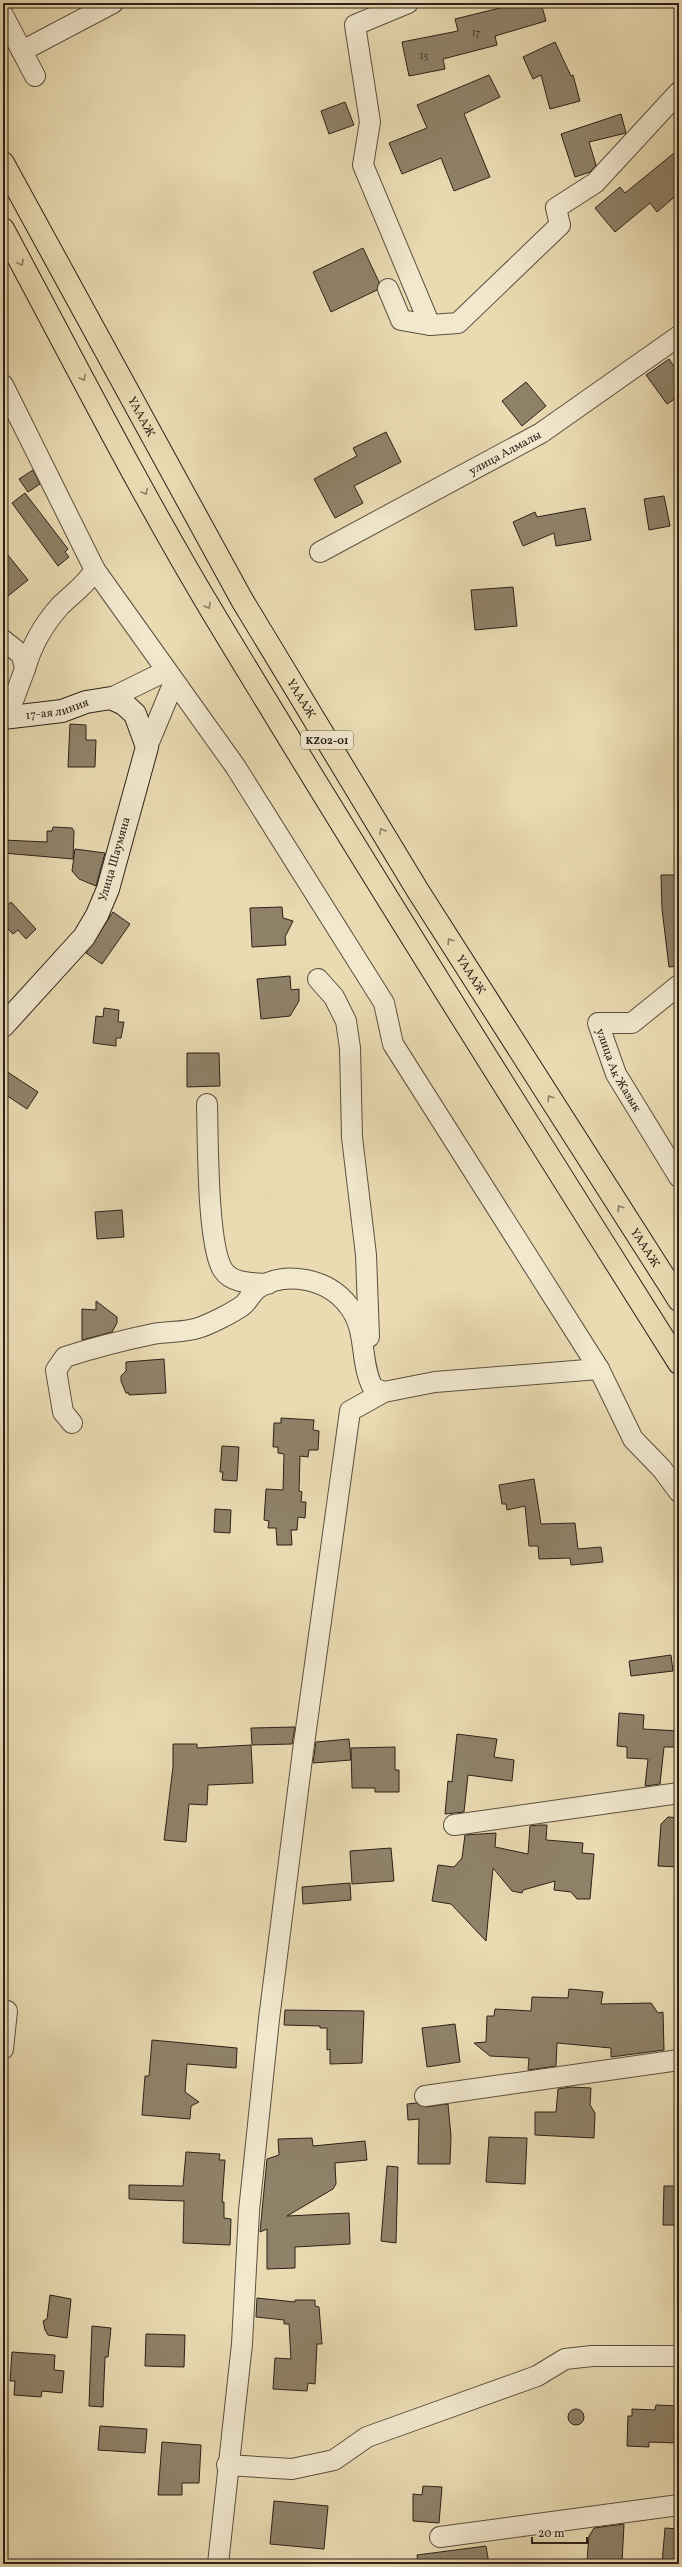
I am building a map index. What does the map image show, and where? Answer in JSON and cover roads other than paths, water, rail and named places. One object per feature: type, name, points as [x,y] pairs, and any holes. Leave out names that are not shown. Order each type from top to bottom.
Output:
[{"type":"highway","name":"ҮАААЖ","points":[[3,163],[242,600],[418,891],[679,1300]]},
{"type":"highway","name":"KZ02-01","points":[[3,229],[157,515],[212,612],[397,914],[679,1363]]},
{"type":"street","points":[[22,51],[113,3]]},
{"type":"street","points":[[408,3],[355,25],[370,122],[363,165],[430,325]]},
{"type":"street","points":[[3,15],[35,76]]},
{"type":"street","points":[[388,289],[401,320],[430,325],[458,323],[560,225],[556,208],[595,183],[679,92]]},
{"type":"street","name":"улица Алмалы","points":[[320,552],[541,433],[679,336]]},
{"type":"street","points":[[3,385],[95,570],[235,766],[384,1003],[393,1044],[599,1369],[633,1439],[662,1469],[679,1492]]},
{"type":"street","points":[[5,718],[26,669],[30,653],[42,628],[61,605],[86,586],[95,570]]},
{"type":"street","points":[[5,642],[17,644],[42,628]]},
{"type":"street","points":[[5,642],[22,655],[26,669]]},
{"type":"street","points":[[111,698],[170,676]]},
{"type":"street","points":[[147,747],[170,676]]},
{"type":"street","points":[[111,698],[124,704],[135,714],[147,747]]},
{"type":"street","name":"17-ая линия","points":[[5,718],[62,711],[86,702],[111,698]]},
{"type":"street","name":"Улица Шаумяна","points":[[3,1026],[84,937],[97,915],[108,889],[147,747]]},
{"type":"street","points":[[318,979],[334,997],[346,1021],[350,1048],[352,1137],[366,1255],[369,1338],[364,1359]]},
{"type":"street","name":"улица Ак Жазык","points":[[679,985],[632,1023],[598,1023],[616,1074],[679,1177]]},
{"type":"street","points":[[207,1104],[211,1216],[216,1245],[223,1271],[238,1282],[268,1284]]},
{"type":"street","points":[[72,1423],[63,1412],[56,1370],[64,1356],[154,1334],[174,1333],[201,1327],[242,1306],[256,1289],[268,1284],[294,1279],[309,1280],[322,1284],[348,1304],[357,1319],[362,1335],[368,1380],[373,1388],[384,1392]]},
{"type":"street","points":[[218,2564],[242,2344],[249,2211],[269,2019],[303,1751],[350,1411],[384,1392],[435,1382],[599,1369]]},
{"type":"street","points":[[454,1825],[679,1793]]},
{"type":"street","points":[[3,2040],[7,2011]]},
{"type":"street","points":[[425,2096],[679,2060]]},
{"type":"street","points":[[228,2465],[292,2469],[334,2460],[367,2437],[537,2376],[565,2359],[592,2356],[679,2356]]},
{"type":"street","points":[[440,2537],[679,2505]]}]
